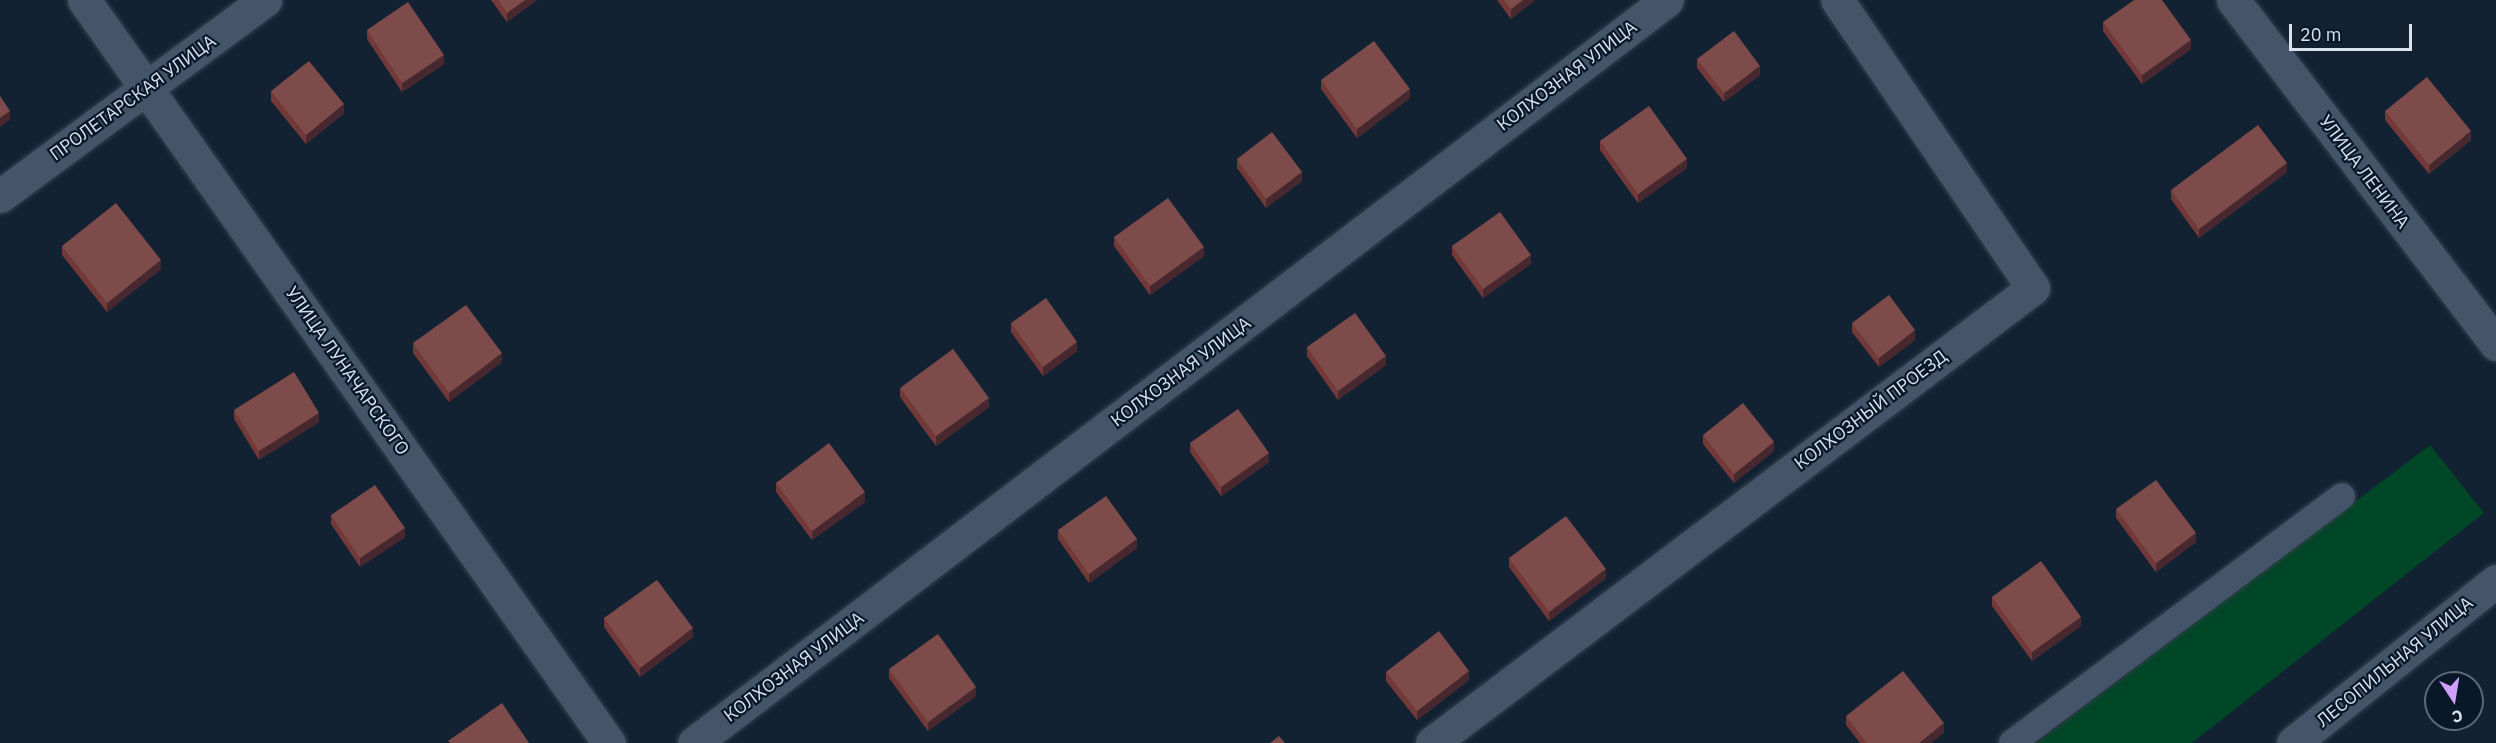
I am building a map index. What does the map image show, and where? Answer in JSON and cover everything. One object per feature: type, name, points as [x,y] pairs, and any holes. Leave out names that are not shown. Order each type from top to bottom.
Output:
[{"type":"street","name":"УЛИЦА ЛУНАЧАРСКОГО","points":[[84,0],[609,743]]},
{"type":"street","name":"ПРОЛЕТАРСКАЯ УЛИЦА","points":[[0,196],[266,0]]},
{"type":"street","name":"КОЛХОЗНАЯ УЛИЦА","points":[[694,743],[1667,0]]},
{"type":"street","name":"КОЛХОЗНЫЙ ПРОЕЗД","points":[[1432,743],[2033,288],[1837,0]]},
{"type":"street","name":"УЛИЦА ЛЕНИНА","points":[[2233,0],[2496,344]]},
{"type":"street","name":"ЛЕСОПИЛЬНАЯ УЛИЦА","points":[[2293,743],[2496,581]]},
{"type":"lane","points":[[2012,743],[2342,496]]},
{"type":"green space","points":[[2430,445],[2484,513],[2192,743],[2036,743]]},
{"type":"building","points":[[498,0],[525,0],[507,13]]},
{"type":"building","points":[[1504,0],[1523,0],[1511,9]]},
{"type":"building","points":[[2134,0],[2162,0],[2191,40],[2142,75],[2103,22]]},
{"type":"building","points":[[408,2],[444,55],[402,83],[367,30]]},
{"type":"building","points":[[1734,31],[1760,66],[1724,93],[1697,59]]},
{"type":"building","points":[[1374,41],[1410,89],[1357,129],[1321,80]]},
{"type":"building","points":[[309,61],[344,104],[306,135],[271,91]]},
{"type":"building","points":[[2427,77],[2471,131],[2429,165],[2385,111]]},
{"type":"building","points":[[0,96],[10,111],[0,118]]},
{"type":"building","points":[[1649,106],[1687,159],[1638,194],[1600,141]]},
{"type":"building","points":[[2258,125],[2287,163],[2199,229],[2171,190]]},
{"type":"building","points":[[1272,132],[1302,172],[1266,199],[1237,159]]},
{"type":"building","points":[[1168,198],[1204,247],[1150,286],[1114,237]]},
{"type":"building","points":[[116,203],[161,260],[107,303],[62,246]]},
{"type":"building","points":[[1500,212],[1531,255],[1483,289],[1452,246]]},
{"type":"building","points":[[1889,295],[1915,330],[1879,358],[1852,323]]},
{"type":"building","points":[[1046,298],[1077,342],[1043,367],[1011,323]]},
{"type":"building","points":[[466,305],[502,353],[449,393],[413,343]]},
{"type":"building","points":[[1355,313],[1386,356],[1338,391],[1307,347]]},
{"type":"building","points":[[953,349],[989,398],[936,436],[900,388]]},
{"type":"building","points":[[294,372],[319,413],[259,451],[234,410]]},
{"type":"building","points":[[1743,403],[1774,442],[1734,474],[1703,435]]},
{"type":"building","points":[[1238,409],[1269,453],[1221,487],[1190,443]]},
{"type":"building","points":[[829,443],[865,492],[812,531],[776,483]]},
{"type":"building","points":[[2156,480],[2196,533],[2156,563],[2116,509]]},
{"type":"building","points":[[375,485],[405,528],[360,558],[331,515]]},
{"type":"building","points":[[1106,496],[1137,539],[1089,574],[1058,530]]},
{"type":"building","points":[[1566,516],[1606,569],[1549,612],[1509,558]]},
{"type":"building","points":[[2041,561],[2081,617],[2032,652],[1992,597]]},
{"type":"building","points":[[657,580],[693,628],[640,668],[604,618]]},
{"type":"building","points":[[1439,631],[1469,671],[1417,711],[1386,672]]},
{"type":"building","points":[[938,634],[976,687],[928,722],[889,669]]},
{"type":"building","points":[[1903,671],[1944,723],[1919,743],[1867,743],[1846,716]]},
{"type":"building","points":[[502,703],[529,743],[450,743],[448,741]]},
{"type":"building","points":[[1279,736],[1285,743],[1270,743]]}]
